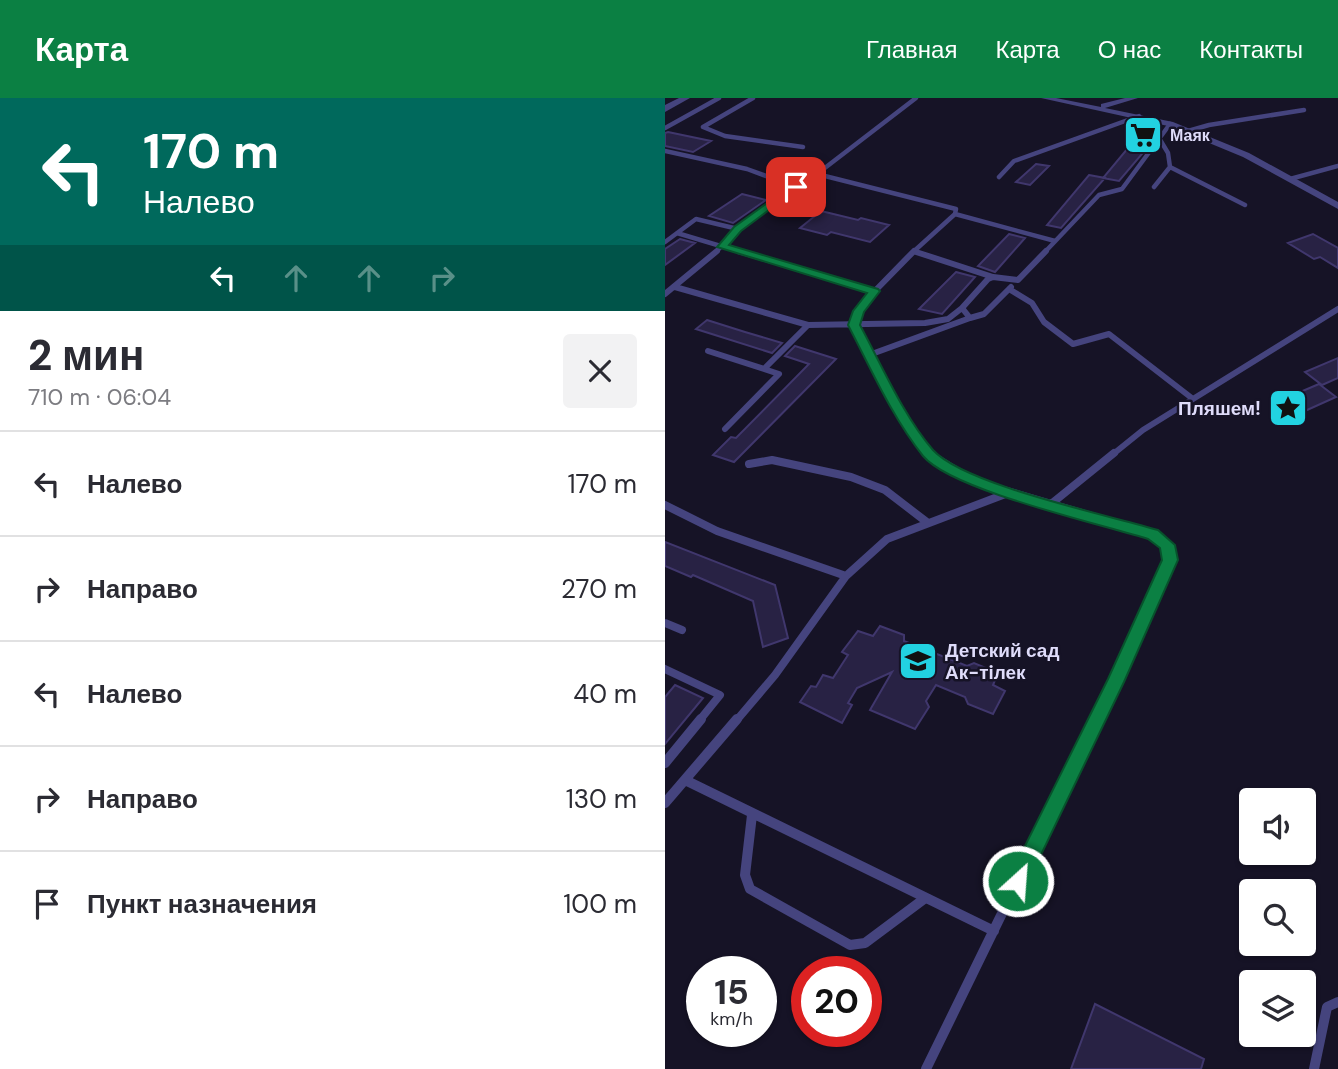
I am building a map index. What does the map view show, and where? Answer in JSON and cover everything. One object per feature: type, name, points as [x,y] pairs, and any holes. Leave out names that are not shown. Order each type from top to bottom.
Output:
[{"type":"street","points":[[665,109],[686,98]]},
{"type":"street","points":[[1045,98],[1170,124],[1226,146],[1338,206]]},
{"type":"street","points":[[1098,108],[1134,98]]},
{"type":"lane","points":[[665,128],[719,98]]},
{"type":"lane","points":[[753,98],[703,127],[725,136],[803,147]]},
{"type":"lane","points":[[665,294],[722,247],[738,229],[817,174],[916,98]]},
{"type":"lane","points":[[1188,131],[1304,110]]},
{"type":"lane","points":[[999,177],[1014,161],[1139,116]]},
{"type":"lane","points":[[869,355],[984,314],[1099,195],[1122,189],[1170,124]]},
{"type":"lane","points":[[1154,187],[1170,167],[1168,153],[1159,138]]},
{"type":"lane","points":[[665,151],[747,169],[796,187]]},
{"type":"lane","points":[[1290,179],[1338,166]]},
{"type":"lane","points":[[1170,167],[1245,205]]},
{"type":"lane","points":[[817,174],[956,209],[955,215],[874,291],[859,311],[854,325],[894,401],[929,454],[973,481],[1153,534],[1168,545],[1170,560],[1115,682],[926,1069]]},
{"type":"lane","points":[[955,215],[1055,242]]},
{"type":"lane","points":[[665,242],[696,219],[738,229]]},
{"type":"lane","points":[[677,233],[874,291]]},
{"type":"lane","points":[[916,252],[993,277],[1018,280]]},
{"type":"lane","points":[[675,286],[808,325],[925,323],[948,319],[993,277]]},
{"type":"lane","points":[[1009,289],[1032,303],[1044,322],[1073,344],[1109,334],[1193,399]]},
{"type":"lane","points":[[962,308],[970,318]]},
{"type":"lane","points":[[1051,504],[1143,430],[1338,309]]},
{"type":"lane","points":[[764,369],[808,325]]},
{"type":"lane","points":[[708,351],[779,374],[725,429]]},
{"type":"lane","points":[[749,464],[772,460],[851,477],[885,490],[928,523]]},
{"type":"lane","points":[[665,803],[775,675],[846,576],[887,539],[1008,493]]},
{"type":"lane","points":[[665,505],[717,531],[846,576]]},
{"type":"lane","points":[[665,623],[682,630]]},
{"type":"lane","points":[[665,669],[720,695],[665,763]]},
{"type":"lane","points":[[685,780],[752,816],[994,931]]},
{"type":"lane","points":[[752,816],[745,875],[750,889],[850,945],[865,943],[924,899]]},
{"type":"lane","points":[[1314,1069],[1327,1007],[1338,1002]]},
{"type":"building","points":[[1148,124],[1159,127],[1143,147],[1146,148],[1142,154],[1119,181],[1103,178]]},
{"type":"building","points":[[665,133],[711,141],[693,152],[665,146]]},
{"type":"building","points":[[1036,164],[1049,166],[1030,185],[1016,182]]},
{"type":"building","points":[[1089,175],[1105,178],[1061,228],[1047,225]]},
{"type":"building","points":[[742,194],[766,200],[733,223],[709,216]]},
{"type":"building","points":[[821,211],[889,225],[870,242],[831,232],[827,235],[800,228]]},
{"type":"building","points":[[1009,234],[1025,238],[995,272],[978,266]]},
{"type":"building","points":[[1313,234],[1338,248],[1338,268],[1320,257],[1314,259],[1288,243]]},
{"type":"building","points":[[680,239],[695,243],[665,265],[665,249]]},
{"type":"building","points":[[956,272],[975,277],[942,314],[919,309]]},
{"type":"building","points":[[707,320],[782,343],[772,353],[696,329]]},
{"type":"building","points":[[795,346],[836,359],[734,462],[713,455],[731,437],[736,438],[809,364],[785,356]]},
{"type":"building","points":[[1338,358],[1338,378],[1322,385],[1305,372]]},
{"type":"building","points":[[1319,384],[1336,397],[1296,415],[1279,401]]},
{"type":"building","points":[[665,542],[775,585],[788,638],[763,647],[753,601],[665,566]]},
{"type":"building","points":[[880,626],[904,635],[904,641],[967,666],[974,663],[998,673],[993,685],[1005,691],[993,714],[968,704],[965,697],[936,685],[926,701],[929,707],[915,729],[870,710],[892,672],[857,688],[848,703],[852,705],[842,723],[800,702],[811,686],[816,687],[823,675],[833,678],[848,655],[842,652],[858,631],[873,636]]},
{"type":"building","points":[[675,685],[703,698],[665,744],[665,697]]},
{"type":"building","points":[[1095,1004],[1204,1059],[1201,1069],[1071,1069]]},
{"type":"place","name":"Маяк","points":[[1143,135]]},
{"type":"place","name":"Пляшем!","points":[[1288,408]]},
{"type":"place","name":"Детский сад Ак-тiлек","points":[[918,661]]},
{"type":"route","points":[[796,187],[738,229],[722,247],[874,291],[859,311],[854,325],[894,401],[929,454],[973,481],[1153,534],[1168,545],[1170,560],[1115,682],[1018,881]]}]
